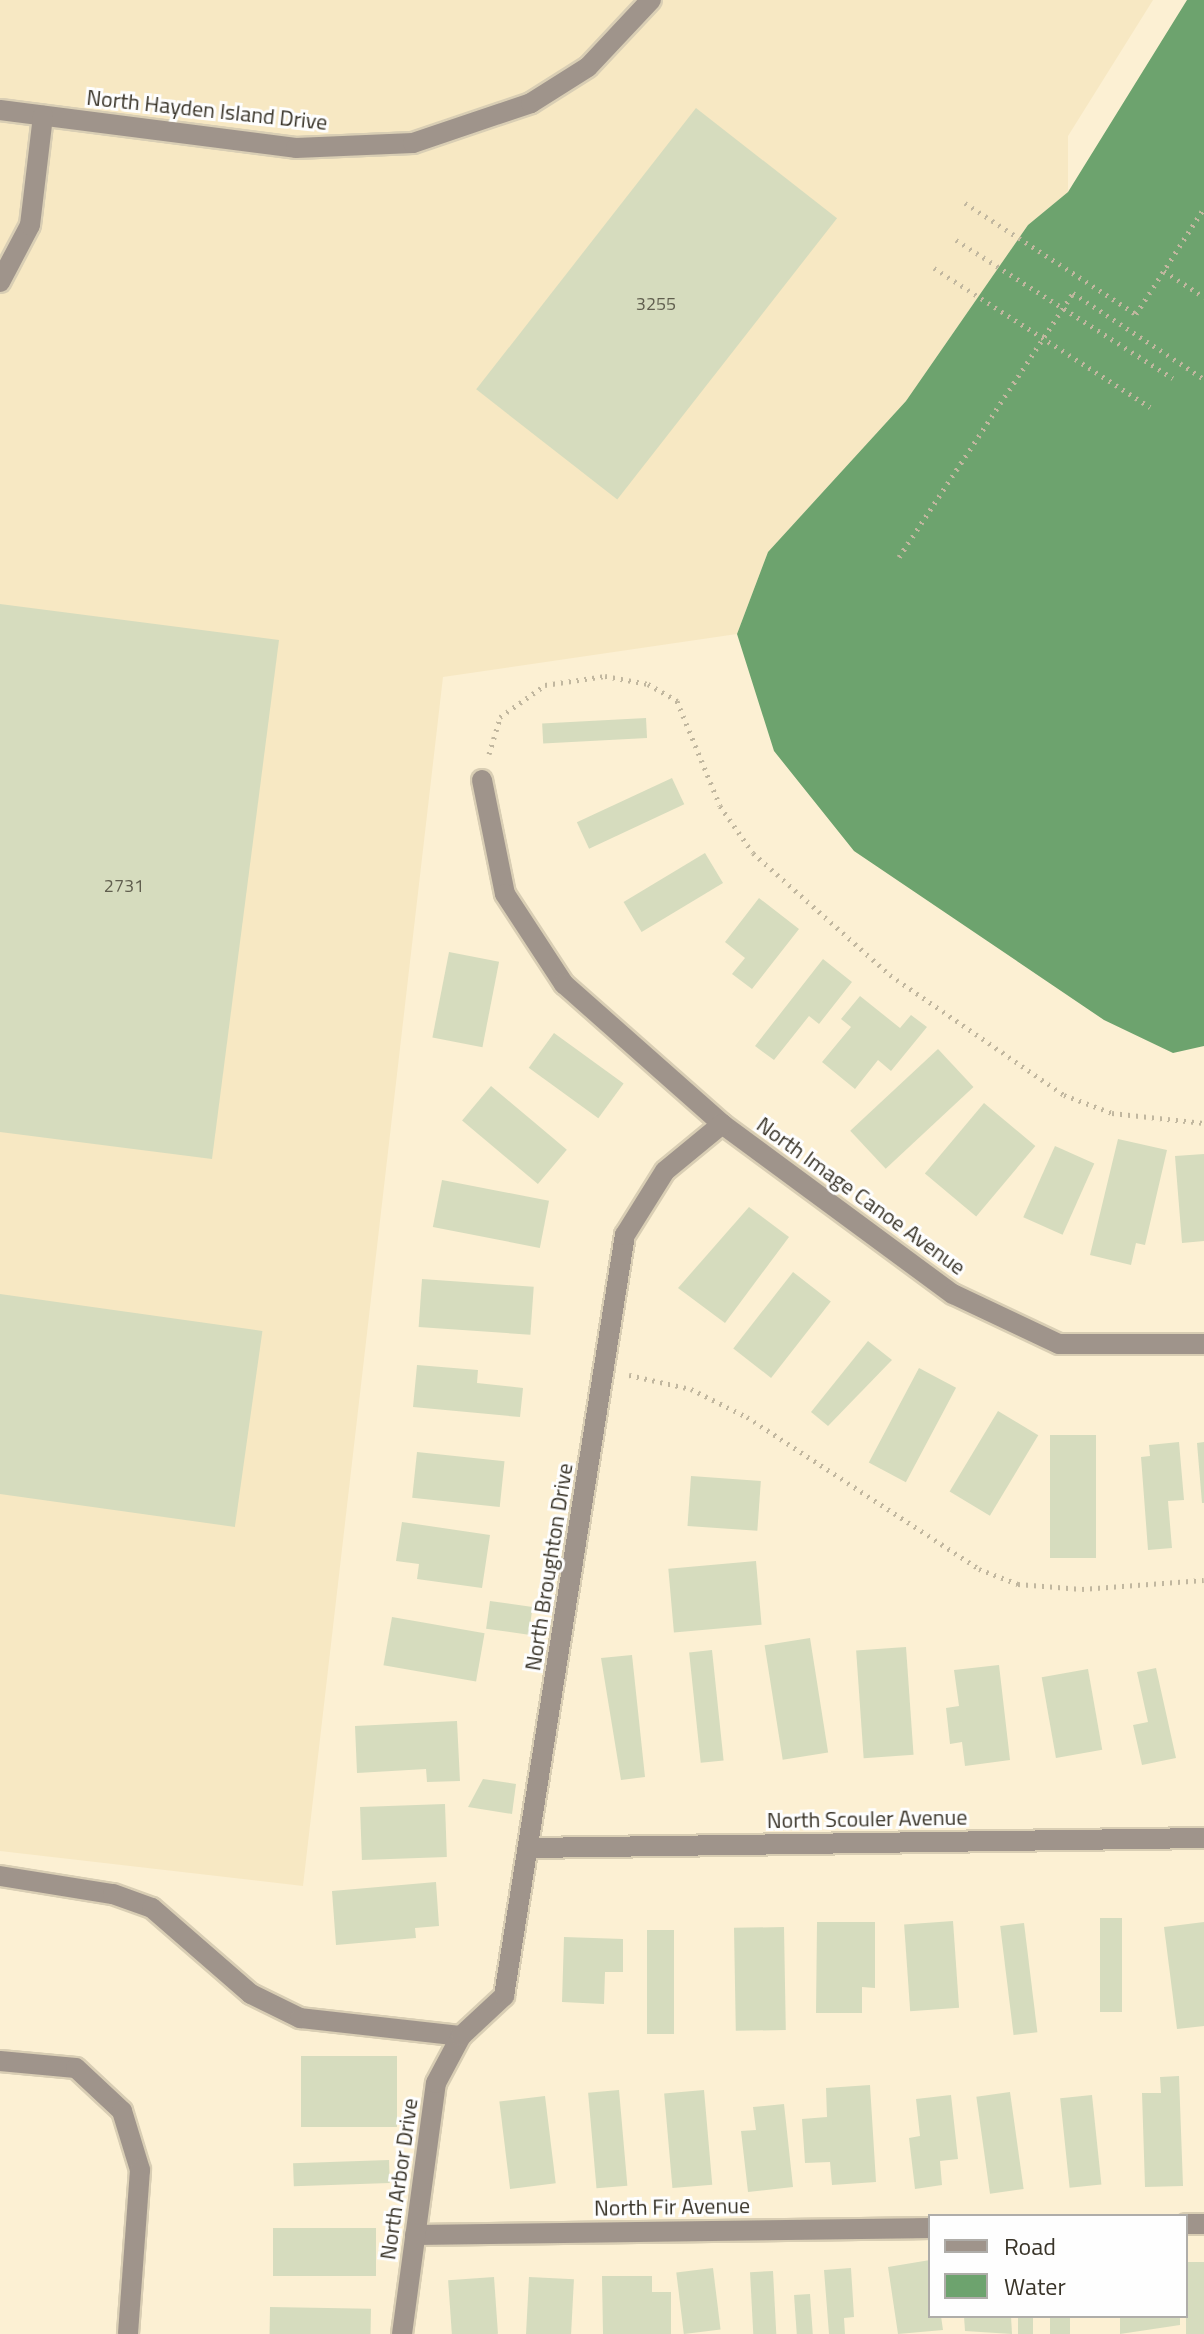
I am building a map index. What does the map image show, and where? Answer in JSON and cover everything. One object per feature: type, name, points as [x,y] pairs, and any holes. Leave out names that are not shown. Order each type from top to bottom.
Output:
[{"type":"street","name":"North Hayden Island Drive","points":[[0,110],[296,148],[413,143],[531,103],[588,67],[651,0]]},
{"type":"street","points":[[0,282],[30,225],[43,116]]},
{"type":"street","name":"North Image Canoe Avenue","points":[[482,780],[505,894],[564,984],[722,1124],[953,1294],[1059,1344],[1204,1344]]},
{"type":"street","name":"North Broughton Drive","points":[[461,2036],[504,1996],[530,1848],[625,1235],[665,1171],[722,1124]]},
{"type":"street","name":"North Scouler Avenue","points":[[530,1848],[1204,1838]]},
{"type":"street","points":[[0,1876],[113,1894],[152,1908],[251,1994],[300,2018],[461,2036]]},
{"type":"street","name":"North Arbor Drive","points":[[402,2334],[436,2083],[461,2036]]},
{"type":"street","points":[[0,2061],[76,2068],[122,2111],[140,2170],[128,2334]]},
{"type":"street","name":"North Fir Avenue","points":[[415,2235],[928,2228]]},
{"type":"path","points":[[965,203],[1136,314],[1203,213]]},
{"type":"path","points":[[956,240],[1173,378]]},
{"type":"path","points":[[934,268],[1150,407]]},
{"type":"path","points":[[1164,271],[1204,297]]},
{"type":"path","points":[[899,557],[1073,293],[1204,379]]},
{"type":"path","points":[[482,780],[500,717],[523,696],[605,676],[648,684],[677,701],[720,806],[753,853],[890,975],[1064,1095],[1112,1113],[1204,1123]]},
{"type":"path","points":[[604,1369],[691,1389],[747,1417],[979,1569],[1018,1584],[1082,1589],[1204,1580]]},
{"type":"shaded area","points":[[0,0],[1153,0],[1068,136],[1068,192],[1028,225],[906,401],[768,552],[737,634],[443,677],[303,1886],[0,1851]]},
{"type":"water","points":[[1187,0],[1204,0],[1204,1046],[1173,1053],[1104,1020],[854,851],[774,751],[737,634],[768,552],[906,401],[1028,225],[1068,192]]},
{"type":"building","points":[[696,108],[837,218],[617,500],[476,389]]},
{"type":"building","points":[[0,604],[279,640],[212,1159],[0,1132]]},
{"type":"building","points":[[646,718],[647,738],[543,743],[542,723]]},
{"type":"building","points":[[672,778],[684,804],[589,849],[577,822]]},
{"type":"building","points":[[705,853],[723,883],[642,932],[624,902]]},
{"type":"building","points":[[759,898],[799,929],[752,989],[732,974],[745,958],[725,942]]},
{"type":"building","points":[[449,952],[499,962],[482,1047],[432,1037]]},
{"type":"building","points":[[823,959],[852,982],[819,1024],[809,1016],[774,1060],[755,1046]]},
{"type":"building","points":[[860,996],[900,1028],[911,1015],[927,1027],[891,1071],[878,1060],[855,1089],[822,1062],[851,1027],[841,1019]]},
{"type":"building","points":[[554,1033],[624,1084],[598,1118],[529,1068]]},
{"type":"building","points":[[938,1049],[973,1087],[886,1169],[850,1131]]},
{"type":"building","points":[[491,1086],[567,1150],[538,1184],[462,1120]]},
{"type":"building","points":[[984,1103],[1035,1146],[976,1217],[925,1173]]},
{"type":"building","points":[[1118,1139],[1167,1150],[1145,1245],[1136,1243],[1131,1265],[1090,1255]]},
{"type":"building","points":[[1055,1146],[1094,1163],[1063,1235],[1023,1217]]},
{"type":"building","points":[[1204,1154],[1204,1241],[1182,1243],[1175,1156]]},
{"type":"building","points":[[442,1180],[549,1201],[540,1248],[433,1227]]},
{"type":"building","points":[[749,1207],[789,1237],[725,1323],[678,1288]]},
{"type":"building","points":[[793,1272],[831,1302],[771,1378],[733,1348]]},
{"type":"building","points":[[422,1279],[534,1287],[530,1335],[419,1327]]},
{"type":"building","points":[[0,1294],[262,1331],[235,1527],[0,1494]]},
{"type":"building","points":[[868,1341],[892,1360],[828,1426],[811,1412]]},
{"type":"building","points":[[417,1365],[478,1370],[477,1383],[523,1388],[520,1417],[413,1407]]},
{"type":"building","points":[[919,1368],[956,1388],[906,1482],[869,1462]]},
{"type":"building","points":[[998,1411],[1038,1435],[990,1516],[950,1492]]},
{"type":"building","points":[[1050,1435],[1096,1435],[1096,1558],[1050,1558]]},
{"type":"building","points":[[1179,1442],[1184,1500],[1168,1501],[1172,1548],[1148,1550],[1141,1457],[1150,1456],[1149,1445]]},
{"type":"building","points":[[1204,1442],[1204,1503],[1202,1503],[1197,1443]]},
{"type":"building","points":[[417,1452],[505,1461],[500,1507],[412,1498]]},
{"type":"building","points":[[691,1476],[761,1481],[757,1531],[688,1526]]},
{"type":"building","points":[[402,1522],[490,1535],[482,1588],[417,1579],[419,1564],[396,1561]]},
{"type":"building","points":[[756,1561],[762,1625],[674,1632],[668,1569]]},
{"type":"building","points":[[490,1601],[533,1607],[529,1635],[486,1629]]},
{"type":"building","points":[[392,1617],[485,1633],[476,1682],[383,1665]]},
{"type":"building","points":[[810,1638],[828,1753],[783,1760],[765,1645]]},
{"type":"building","points":[[906,1647],[914,1755],[864,1758],[856,1650]]},
{"type":"building","points":[[712,1650],[724,1760],[701,1763],[689,1652]]},
{"type":"building","points":[[632,1655],[645,1777],[621,1780],[601,1658]]},
{"type":"building","points":[[999,1665],[1010,1760],[965,1766],[962,1742],[950,1744],[946,1708],[959,1706],[954,1670]]},
{"type":"building","points":[[1156,1668],[1176,1758],[1142,1765],[1133,1725],[1148,1722],[1137,1672]]},
{"type":"building","points":[[1088,1669],[1102,1750],[1056,1758],[1042,1677]]},
{"type":"building","points":[[457,1721],[460,1781],[427,1782],[426,1769],[357,1773],[355,1726]]},
{"type":"building","points":[[483,1779],[516,1784],[512,1814],[468,1807]]},
{"type":"building","points":[[445,1804],[447,1857],[362,1860],[360,1807]]},
{"type":"building","points":[[436,1882],[439,1926],[415,1928],[416,1938],[336,1945],[332,1891]]},
{"type":"building","points":[[1100,1918],[1122,1918],[1122,2012],[1100,2012]]},
{"type":"building","points":[[953,1921],[959,2008],[910,2011],[904,1924]]},
{"type":"building","points":[[817,1922],[875,1922],[875,1988],[862,1987],[862,2013],[816,2013]]},
{"type":"building","points":[[1204,1922],[1204,2026],[1177,2029],[1164,1927]]},
{"type":"building","points":[[1024,1923],[1037,2032],[1014,2035],[1000,1926]]},
{"type":"building","points":[[784,1927],[786,2030],[736,2031],[734,1928]]},
{"type":"building","points":[[647,1930],[674,1930],[674,2034],[647,2034]]},
{"type":"building","points":[[564,1937],[623,1939],[623,1972],[605,1972],[604,2004],[562,2002]]},
{"type":"building","points":[[301,2056],[397,2056],[397,2127],[301,2127]]},
{"type":"building","points":[[1179,2076],[1183,2186],[1145,2187],[1142,2093],[1161,2093],[1160,2077]]},
{"type":"building","points":[[870,2085],[876,2182],[832,2185],[830,2162],[805,2163],[802,2119],[827,2117],[826,2088]]},
{"type":"building","points":[[619,2090],[627,2186],[596,2188],[588,2093]]},
{"type":"building","points":[[704,2090],[712,2185],[672,2188],[664,2093]]},
{"type":"building","points":[[1010,2092],[1024,2189],[990,2194],[976,2097]]},
{"type":"building","points":[[951,2095],[958,2159],[940,2161],[942,2185],[915,2189],[909,2138],[920,2136],[916,2099]]},
{"type":"building","points":[[1092,2095],[1101,2185],[1070,2188],[1060,2098]]},
{"type":"building","points":[[545,2096],[556,2183],[510,2189],[499,2102]]},
{"type":"building","points":[[784,2104],[793,2187],[748,2192],[741,2131],[756,2130],[753,2107]]},
{"type":"building","points":[[389,2160],[390,2183],[294,2186],[293,2163]]},
{"type":"building","points":[[273,2228],[376,2228],[376,2276],[273,2276]]},
{"type":"building","points":[[928,2260],[928,2318],[941,2318],[943,2330],[898,2334],[888,2267]]},
{"type":"building","points":[[1188,2262],[1204,2262],[1204,2334],[1186,2334]]},
{"type":"building","points":[[713,2268],[721,2330],[684,2334],[676,2273]]},
{"type":"building","points":[[851,2268],[854,2317],[844,2318],[845,2334],[829,2334],[824,2270]]},
{"type":"building","points":[[773,2271],[776,2334],[753,2334],[750,2272]]},
{"type":"building","points":[[602,2276],[652,2276],[652,2292],[671,2292],[671,2334],[603,2334]]},
{"type":"building","points":[[494,2277],[498,2334],[452,2334],[448,2280]]},
{"type":"building","points":[[529,2277],[574,2279],[571,2334],[526,2334]]},
{"type":"building","points":[[810,2294],[813,2334],[797,2334],[794,2295]]},
{"type":"building","points":[[270,2307],[371,2309],[371,2334],[270,2334]]},
{"type":"building","points":[[964,2318],[1011,2318],[1012,2334],[965,2331]]},
{"type":"building","points":[[1018,2318],[1033,2318],[1033,2334],[1018,2334]]},
{"type":"building","points":[[1050,2318],[1070,2318],[1070,2334],[1050,2334]]},
{"type":"building","points":[[1120,2318],[1180,2318],[1180,2325],[1120,2334]]}]
